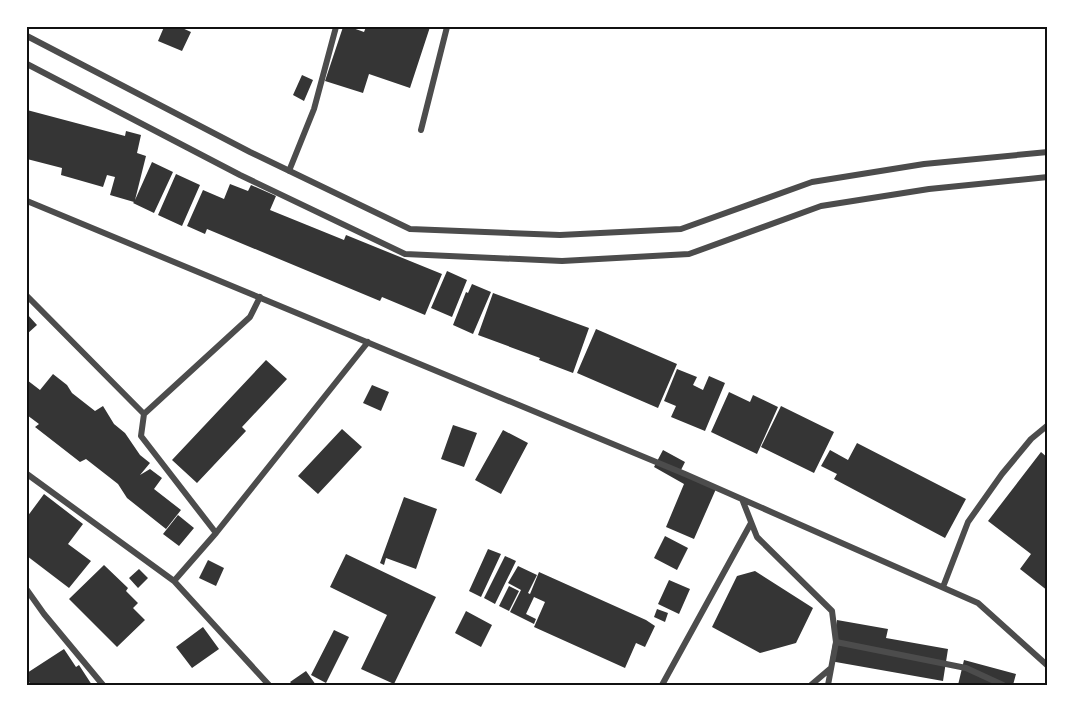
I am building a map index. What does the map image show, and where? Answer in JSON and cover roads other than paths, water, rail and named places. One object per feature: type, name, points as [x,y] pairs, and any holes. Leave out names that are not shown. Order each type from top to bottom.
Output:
[{"type":"street","points":[[289,171],[314,109],[336,27]]},
{"type":"street","points":[[421,130],[447,27]]},
{"type":"street","points":[[27,36],[289,171],[410,229],[560,235],[681,229],[813,182],[924,164],[1048,152]]},
{"type":"street","points":[[27,64],[240,175],[405,254],[562,261],[688,254],[821,206],[929,189],[1048,177]]},
{"type":"street","points":[[27,201],[742,499],[978,603],[1048,666]]},
{"type":"street","points":[[27,296],[144,414]]},
{"type":"street","points":[[216,533],[141,436],[144,414],[250,317],[260,297]]},
{"type":"street","points":[[174,581],[216,533],[368,342]]},
{"type":"street","points":[[943,588],[968,522],[1030,439],[1048,425]]},
{"type":"street","points":[[27,474],[174,581],[269,685]]},
{"type":"street","points":[[742,499],[757,537],[832,611],[836,642],[828,685]]},
{"type":"street","points":[[662,685],[751,523]]},
{"type":"street","points":[[27,590],[103,685]]},
{"type":"street","points":[[836,642],[966,668],[1004,685]]},
{"type":"street","points":[[811,685],[832,667]]}]
